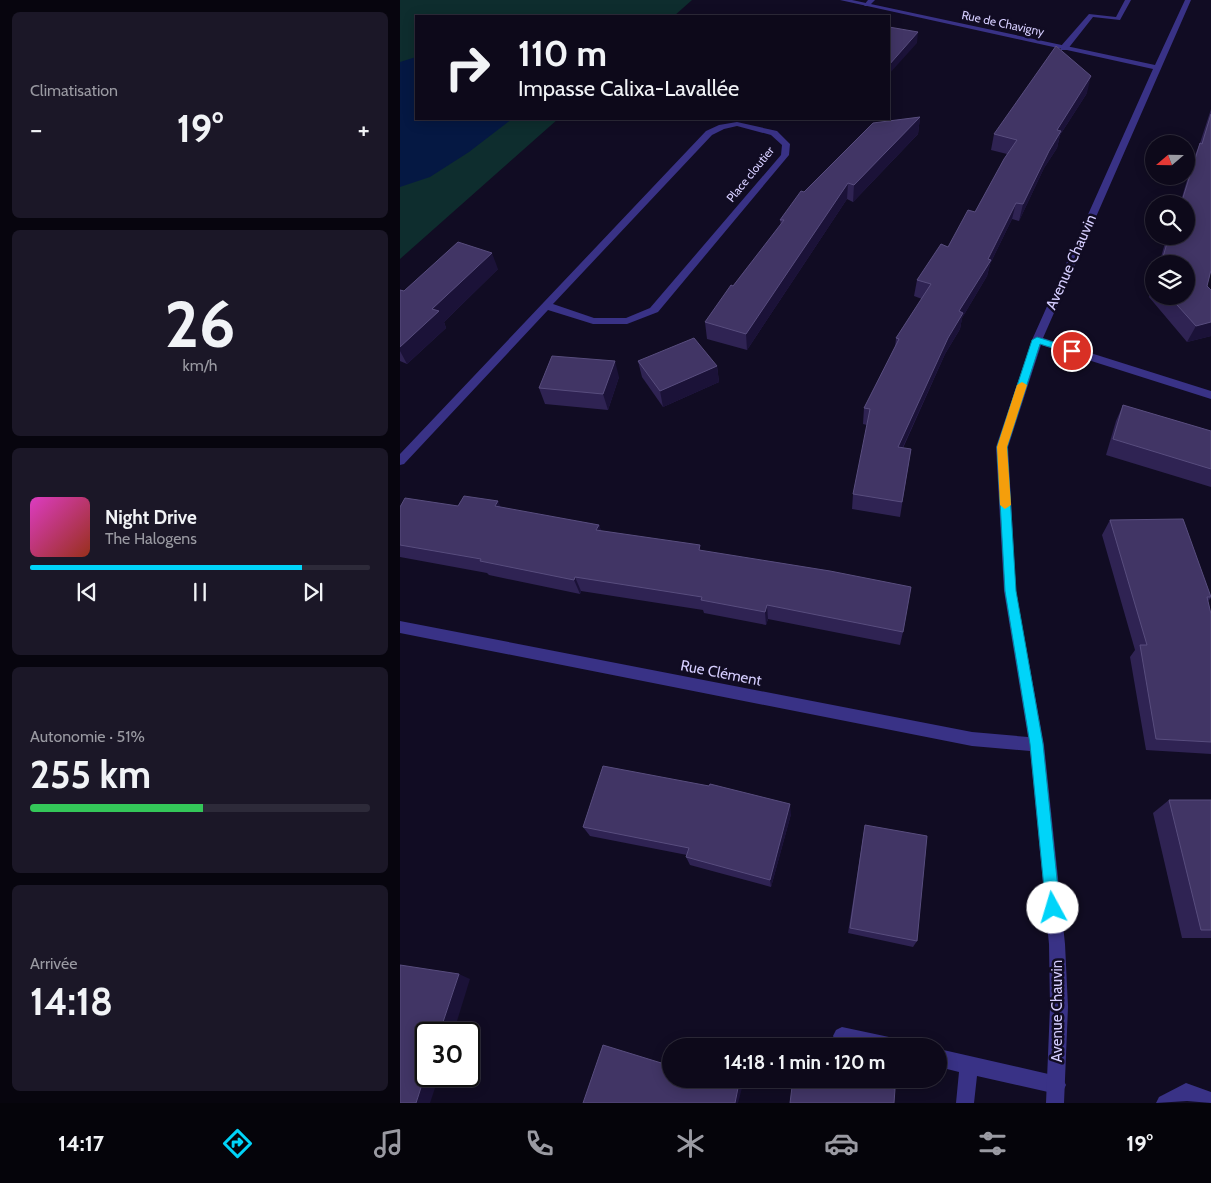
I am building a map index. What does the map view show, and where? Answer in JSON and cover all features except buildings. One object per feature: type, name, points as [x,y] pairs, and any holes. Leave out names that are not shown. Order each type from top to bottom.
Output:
[{"type":"street","name":"Rue de Chavigny","points":[[844,0],[870,2],[1157,68]]},
{"type":"street","points":[[1064,48],[1091,15],[1118,20],[1128,0]]},
{"type":"street","name":"Avenue Chauvin","points":[[1056,1094],[1059,1007],[1057,944],[1037,744],[1010,591],[1002,447],[1037,340],[1188,0]]},
{"type":"street","name":"Place cloutier","points":[[400,461],[709,133],[722,127],[737,124],[774,134],[786,144],[785,155],[654,310],[627,321],[593,322],[548,306]]},
{"type":"street","points":[[1037,340],[1211,395]]},
{"type":"street","name":"Rue Clément","points":[[400,627],[972,739],[1037,744]]},
{"type":"street","points":[[842,1036],[851,1038]]},
{"type":"street","points":[[947,1060],[969,1065],[1056,1094]]},
{"type":"street","points":[[965,1103],[969,1065]]},
{"type":"street","points":[[1165,1103],[1186,1092],[1211,1101]]},
{"type":"green space","points":[[400,0],[692,0],[675,15],[415,15],[415,120],[557,120],[400,259]]},
{"type":"water","points":[[415,57],[415,120],[511,120],[469,152],[430,177],[400,187],[400,62]]},
{"type":"slow traffic","points":[[1005,505],[1002,447],[1022,385]]},
{"type":"route","points":[[1053,908],[1037,744],[1010,591],[1002,447],[1037,340],[1072,351]]}]
